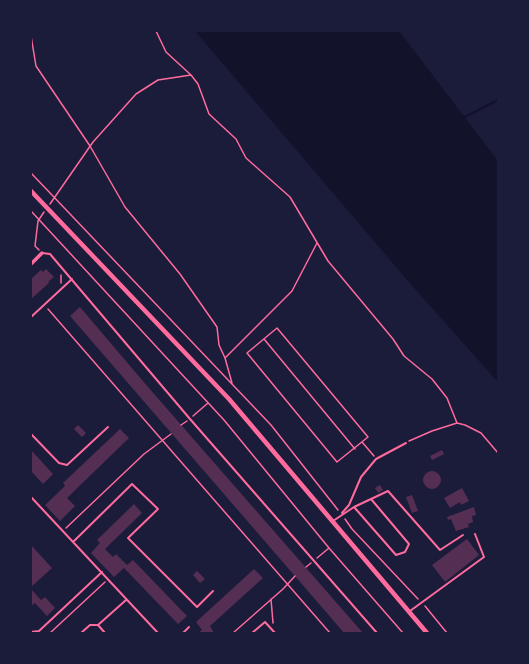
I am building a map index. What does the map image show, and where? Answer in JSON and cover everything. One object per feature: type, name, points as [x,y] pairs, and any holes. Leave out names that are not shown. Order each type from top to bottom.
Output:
[{"type":"street","points":[[31,191],[228,399],[427,633]]},
{"type":"street","points":[[31,264],[42,254]]},
{"type":"lane","points":[[42,254],[50,254],[313,561],[377,633]]},
{"type":"lane","points":[[31,317],[72,279]]},
{"type":"lane","points":[[31,434],[60,463],[67,465],[108,427]]},
{"type":"lane","points":[[332,522],[349,505],[361,478],[376,459],[406,443]]},
{"type":"lane","points":[[73,542],[132,484],[158,509],[128,538],[197,607],[213,592]]},
{"type":"lane","points":[[341,514],[388,491],[440,550],[463,535]]},
{"type":"lane","points":[[31,497],[158,633]]},
{"type":"lane","points":[[354,507],[396,555],[405,552],[409,544],[371,499]]},
{"type":"lane","points":[[409,612],[484,557],[476,534]]},
{"type":"lane","points":[[31,632],[39,631],[102,572]]},
{"type":"lane","points":[[81,633],[90,625],[98,625],[126,600]]},
{"type":"lane","points":[[252,633],[265,622],[274,632]]},
{"type":"lane","points":[[98,625],[105,633]]},
{"type":"lane","points":[[184,633],[190,627]]},
{"type":"path","points":[[156,31],[166,52],[191,75],[198,84],[209,114],[236,139],[246,158],[290,197],[328,261],[383,327],[404,356],[432,380],[447,398],[457,423]]},
{"type":"path","points":[[31,36],[36,66],[90,146],[125,207],[180,274],[217,328],[219,345],[225,358],[232,383]]},
{"type":"path","points":[[56,199],[90,146],[136,94],[158,80],[191,75]]},
{"type":"path","points":[[31,173],[271,425],[352,529],[422,603],[448,633]]},
{"type":"path","points":[[31,211],[208,403],[329,548],[403,633]]},
{"type":"path","points":[[35,246],[38,221]]},
{"type":"path","points":[[225,358],[292,291],[317,243]]},
{"type":"path","points":[[60,284],[62,279],[61,273]]},
{"type":"path","points":[[44,305],[330,633]]},
{"type":"path","points":[[277,328],[368,437],[362,442],[337,462],[247,353],[277,328]]},
{"type":"path","points":[[264,339],[355,448]]},
{"type":"path","points":[[193,416],[208,403]]},
{"type":"path","points":[[406,443],[432,431],[457,423],[465,425],[481,433],[498,453]]},
{"type":"path","points":[[63,531],[144,454],[171,434]]},
{"type":"path","points":[[362,442],[376,459]]},
{"type":"path","points":[[306,567],[329,548]]},
{"type":"path","points":[[234,633],[283,589],[295,576]]},
{"type":"path","points":[[50,633],[108,579]]},
{"type":"path","points":[[271,599],[274,632]]},
{"type":"shaded area","points":[[195,31],[399,31],[498,161],[498,382],[408,281]]},
{"type":"building","points":[[46,269],[54,277],[31,299],[31,279],[41,270],[43,272]]},
{"type":"building","points":[[80,307],[363,633],[344,633],[70,316]]},
{"type":"building","points":[[78,425],[86,433],[82,437],[74,429]]},
{"type":"building","points":[[120,429],[129,438],[67,498],[75,506],[60,521],[45,505],[65,486],[63,483]]},
{"type":"building","points":[[31,450],[53,474],[43,484],[31,471]]},
{"type":"building","points":[[442,450],[444,454],[432,460],[430,456]]},
{"type":"building","points":[[428,471],[436,471],[441,476],[439,487],[436,489],[428,489],[423,484],[423,476]]},
{"type":"building","points":[[380,485],[383,490],[378,493],[375,488]]},
{"type":"building","points":[[462,488],[469,501],[461,505],[460,502],[450,508],[444,498]]},
{"type":"building","points":[[412,495],[418,511],[412,513],[406,497]]},
{"type":"building","points":[[134,504],[142,513],[105,549],[113,557],[116,554],[127,565],[133,560],[187,616],[178,624],[124,568],[114,577],[91,553],[100,543],[97,540]]},
{"type":"building","points":[[474,507],[476,515],[472,516],[473,522],[468,524],[469,527],[456,531],[451,519],[448,520],[447,517]]},
{"type":"building","points":[[467,539],[479,555],[445,582],[432,565]]},
{"type":"building","points":[[31,545],[52,568],[31,587]]},
{"type":"building","points":[[254,569],[263,578],[210,626],[214,633],[198,633],[202,630],[196,622]]},
{"type":"building","points":[[197,571],[205,579],[200,583],[193,575]]},
{"type":"building","points":[[31,589],[41,600],[45,597],[55,608],[47,616],[35,603],[31,606]]},
{"type":"waterway","points":[[463,118],[498,100]]}]
